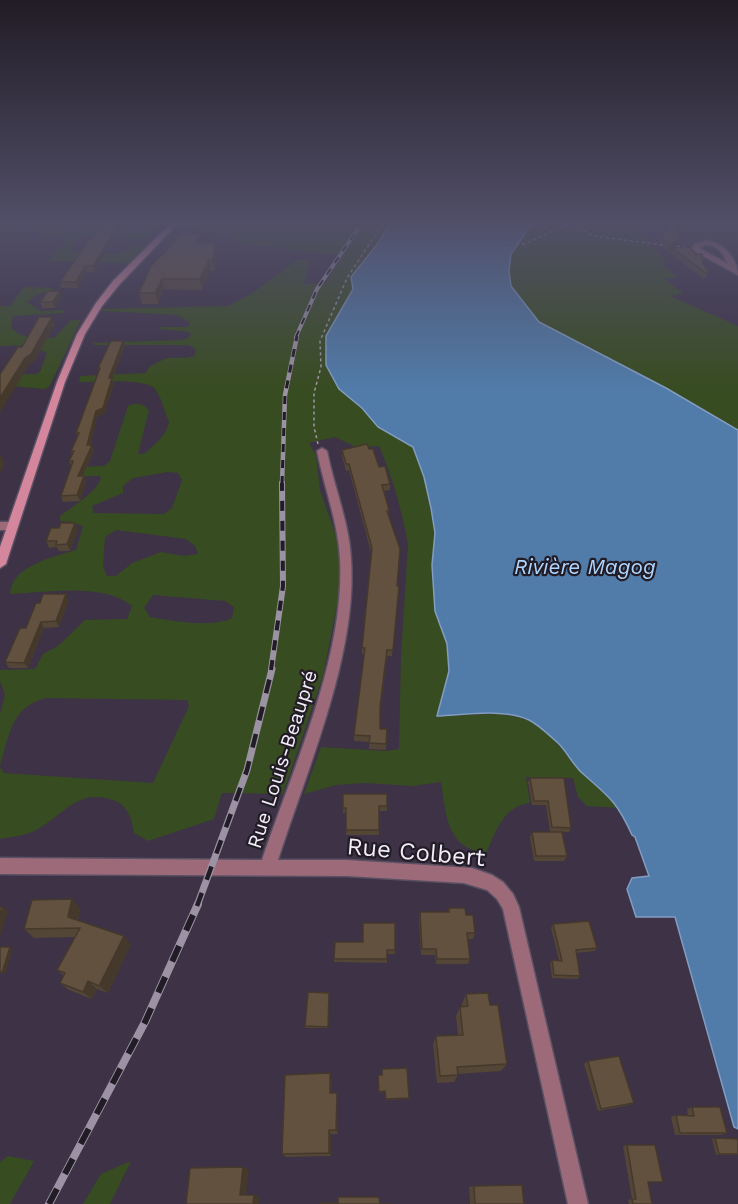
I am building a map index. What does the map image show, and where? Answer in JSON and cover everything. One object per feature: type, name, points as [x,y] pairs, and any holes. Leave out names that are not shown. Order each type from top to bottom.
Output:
[{"type":"street","points":[[0,564],[61,382],[89,320],[122,276]]},
{"type":"street","name":"Rue Louis-Beaupré","points":[[268,867],[321,711],[330,675],[344,591],[346,571],[342,536],[322,451]]},
{"type":"street","points":[[0,526],[13,526]]},
{"type":"street","name":"Rue Colbert","points":[[0,866],[347,868],[464,875],[494,883],[511,907],[578,1204]]},
{"type":"path","points":[[322,451],[316,439],[314,427],[314,393],[321,367],[320,341],[348,276]]},
{"type":"green space","points":[[275,276],[306,276],[304,284],[326,283],[330,276],[352,276],[353,289],[326,336],[326,365],[339,389],[362,408],[378,427],[413,447],[424,477],[435,533],[432,565],[435,611],[447,644],[449,671],[437,716],[500,714],[530,721],[539,726],[579,770],[620,808],[587,806],[578,797],[573,778],[526,777],[530,803],[513,809],[507,815],[497,829],[486,853],[463,845],[450,828],[441,782],[412,786],[365,783],[336,785],[304,794],[321,747],[386,751],[399,749],[401,655],[408,545],[406,532],[393,482],[379,446],[358,448],[335,437],[309,443],[316,455],[320,491],[336,535],[340,561],[340,590],[323,676],[283,794],[222,793],[214,819],[148,841],[134,833],[126,809],[118,802],[100,797],[89,798],[70,806],[32,832],[0,839],[0,767],[4,773],[153,783],[189,706],[187,700],[46,698],[34,702],[19,715],[10,733],[0,765],[0,714],[5,695],[0,681],[0,670],[35,669],[43,654],[58,646],[85,620],[127,619],[132,606],[120,599],[90,591],[10,594],[12,584],[25,570],[45,560],[76,550],[83,526],[60,521],[60,516],[89,494],[101,478],[99,476],[68,477],[71,467],[104,466],[110,461],[128,406],[139,404],[149,410],[138,454],[144,454],[163,436],[168,427],[169,422],[161,399],[154,388],[149,385],[107,381],[79,382],[80,376],[146,373],[148,368],[160,361],[168,358],[194,356],[196,350],[189,345],[95,345],[92,343],[183,340],[191,336],[189,332],[159,329],[159,327],[188,327],[190,323],[177,315],[103,311],[101,309],[228,306],[251,294]],"holes":[[[168,472],[178,473],[182,480],[172,508],[164,514],[94,513],[92,506],[123,493],[123,486],[133,478]],[[116,530],[186,539],[195,546],[198,554],[184,556],[161,552],[132,563],[116,576],[107,576],[103,566],[105,537]],[[153,595],[225,601],[234,607],[232,618],[214,623],[203,623],[150,617],[144,608]]]},
{"type":"green space","points":[[510,276],[676,276],[664,279],[683,293],[670,296],[738,326],[738,430],[666,388],[539,322],[511,286]]},
{"type":"green space","points":[[24,287],[56,288],[35,296],[27,302],[41,311],[63,310],[65,313],[13,316],[11,328],[16,332],[31,337],[54,338],[71,320],[81,320],[49,387],[44,389],[0,385],[0,375],[40,372],[47,353],[38,349],[40,345],[0,346],[0,306],[10,306]]},
{"type":"green space","points":[[8,1156],[34,1161],[10,1204],[0,1204],[0,1162]]},
{"type":"green space","points":[[131,1161],[110,1204],[83,1204],[101,1174]]},
{"type":"water","name":"Rivière Magog","points":[[510,276],[511,286],[539,322],[666,388],[738,430],[738,1129],[734,1127],[675,917],[636,917],[627,889],[632,878],[649,876],[635,837],[616,806],[578,769],[558,743],[529,720],[495,713],[437,716],[449,671],[447,644],[435,611],[432,565],[435,533],[424,477],[413,447],[378,427],[362,408],[339,389],[326,365],[326,336],[353,289],[351,277]]},
{"type":"building","points":[[64,276],[79,276],[76,282],[60,282]]},
{"type":"building","points":[[146,276],[201,276],[200,279],[162,279],[155,293],[139,293]]},
{"type":"building","points":[[48,291],[60,291],[53,302],[40,302]]},
{"type":"building","points":[[39,317],[52,317],[31,354],[25,358],[0,398],[0,374],[18,347],[22,347]]},
{"type":"building","points":[[111,341],[123,341],[109,378],[112,378],[103,408],[96,411],[87,445],[92,445],[78,476],[84,476],[77,495],[61,496],[73,461],[69,461],[79,433],[76,433],[100,368],[98,368]]},
{"type":"building","points":[[367,444],[369,449],[373,449],[379,467],[385,466],[390,484],[382,485],[389,510],[387,511],[400,549],[393,650],[387,650],[380,707],[380,729],[387,729],[386,744],[369,743],[370,736],[354,735],[365,648],[362,648],[372,548],[349,464],[346,464],[342,450]]},
{"type":"building","points":[[61,523],[75,523],[67,544],[56,545],[57,541],[46,541],[51,528],[59,528]]},
{"type":"building","points":[[43,594],[66,594],[56,621],[41,622],[24,663],[5,662],[20,628],[26,628],[36,603],[40,603]]},
{"type":"building","points":[[530,778],[564,778],[571,828],[552,827],[548,801],[534,801]]},
{"type":"building","points":[[343,794],[387,794],[387,806],[379,806],[379,830],[346,830],[346,808],[343,808]]},
{"type":"building","points":[[532,832],[562,832],[567,856],[536,856]]},
{"type":"building","points":[[72,899],[68,917],[124,936],[99,986],[88,981],[83,992],[60,983],[65,973],[57,970],[80,928],[24,929],[32,900]]},
{"type":"building","points":[[449,908],[465,908],[466,915],[473,915],[475,933],[467,933],[470,959],[437,959],[436,949],[422,949],[420,912],[449,912]]},
{"type":"building","points":[[589,921],[597,948],[576,950],[580,976],[554,975],[552,960],[562,961],[553,924]]},
{"type":"building","points":[[363,923],[395,923],[395,950],[387,950],[387,959],[334,959],[335,942],[363,942]]},
{"type":"building","points":[[0,947],[10,947],[2,973],[0,972]]},
{"type":"building","points":[[308,992],[329,993],[328,1027],[305,1026]]},
{"type":"building","points":[[488,993],[490,1005],[498,1005],[507,1064],[457,1067],[458,1075],[440,1076],[436,1036],[463,1035],[460,1007],[468,1006],[466,994]]},
{"type":"building","points":[[619,1056],[634,1103],[601,1109],[588,1061]]},
{"type":"building","points":[[407,1068],[409,1098],[386,1099],[385,1091],[379,1092],[378,1075],[382,1075],[382,1069]]},
{"type":"building","points":[[330,1073],[330,1093],[337,1093],[336,1130],[329,1130],[329,1153],[282,1154],[285,1075]]},
{"type":"building","points":[[692,1107],[720,1107],[727,1133],[680,1133],[676,1115],[694,1116]]},
{"type":"building","points":[[715,1138],[738,1139],[738,1154],[719,1154]]},
{"type":"building","points":[[627,1145],[655,1145],[663,1182],[648,1182],[652,1204],[633,1204],[632,1199],[636,1199]]},
{"type":"building","points":[[243,1167],[240,1195],[254,1195],[253,1204],[186,1204],[190,1168]]},
{"type":"building","points":[[522,1185],[524,1204],[475,1204],[474,1186]]},
{"type":"building","points":[[338,1197],[379,1197],[380,1204],[320,1204],[338,1203]]},
{"type":"railway","points":[[296,337],[317,289],[326,276]]},
{"type":"railway","points":[[282,484],[285,395],[297,336]]},
{"type":"railway","points":[[271,670],[283,586],[282,484]]},
{"type":"railway","points":[[197,906],[247,770],[272,669]]},
{"type":"railway","points":[[49,1204],[145,1022],[198,904]]}]
